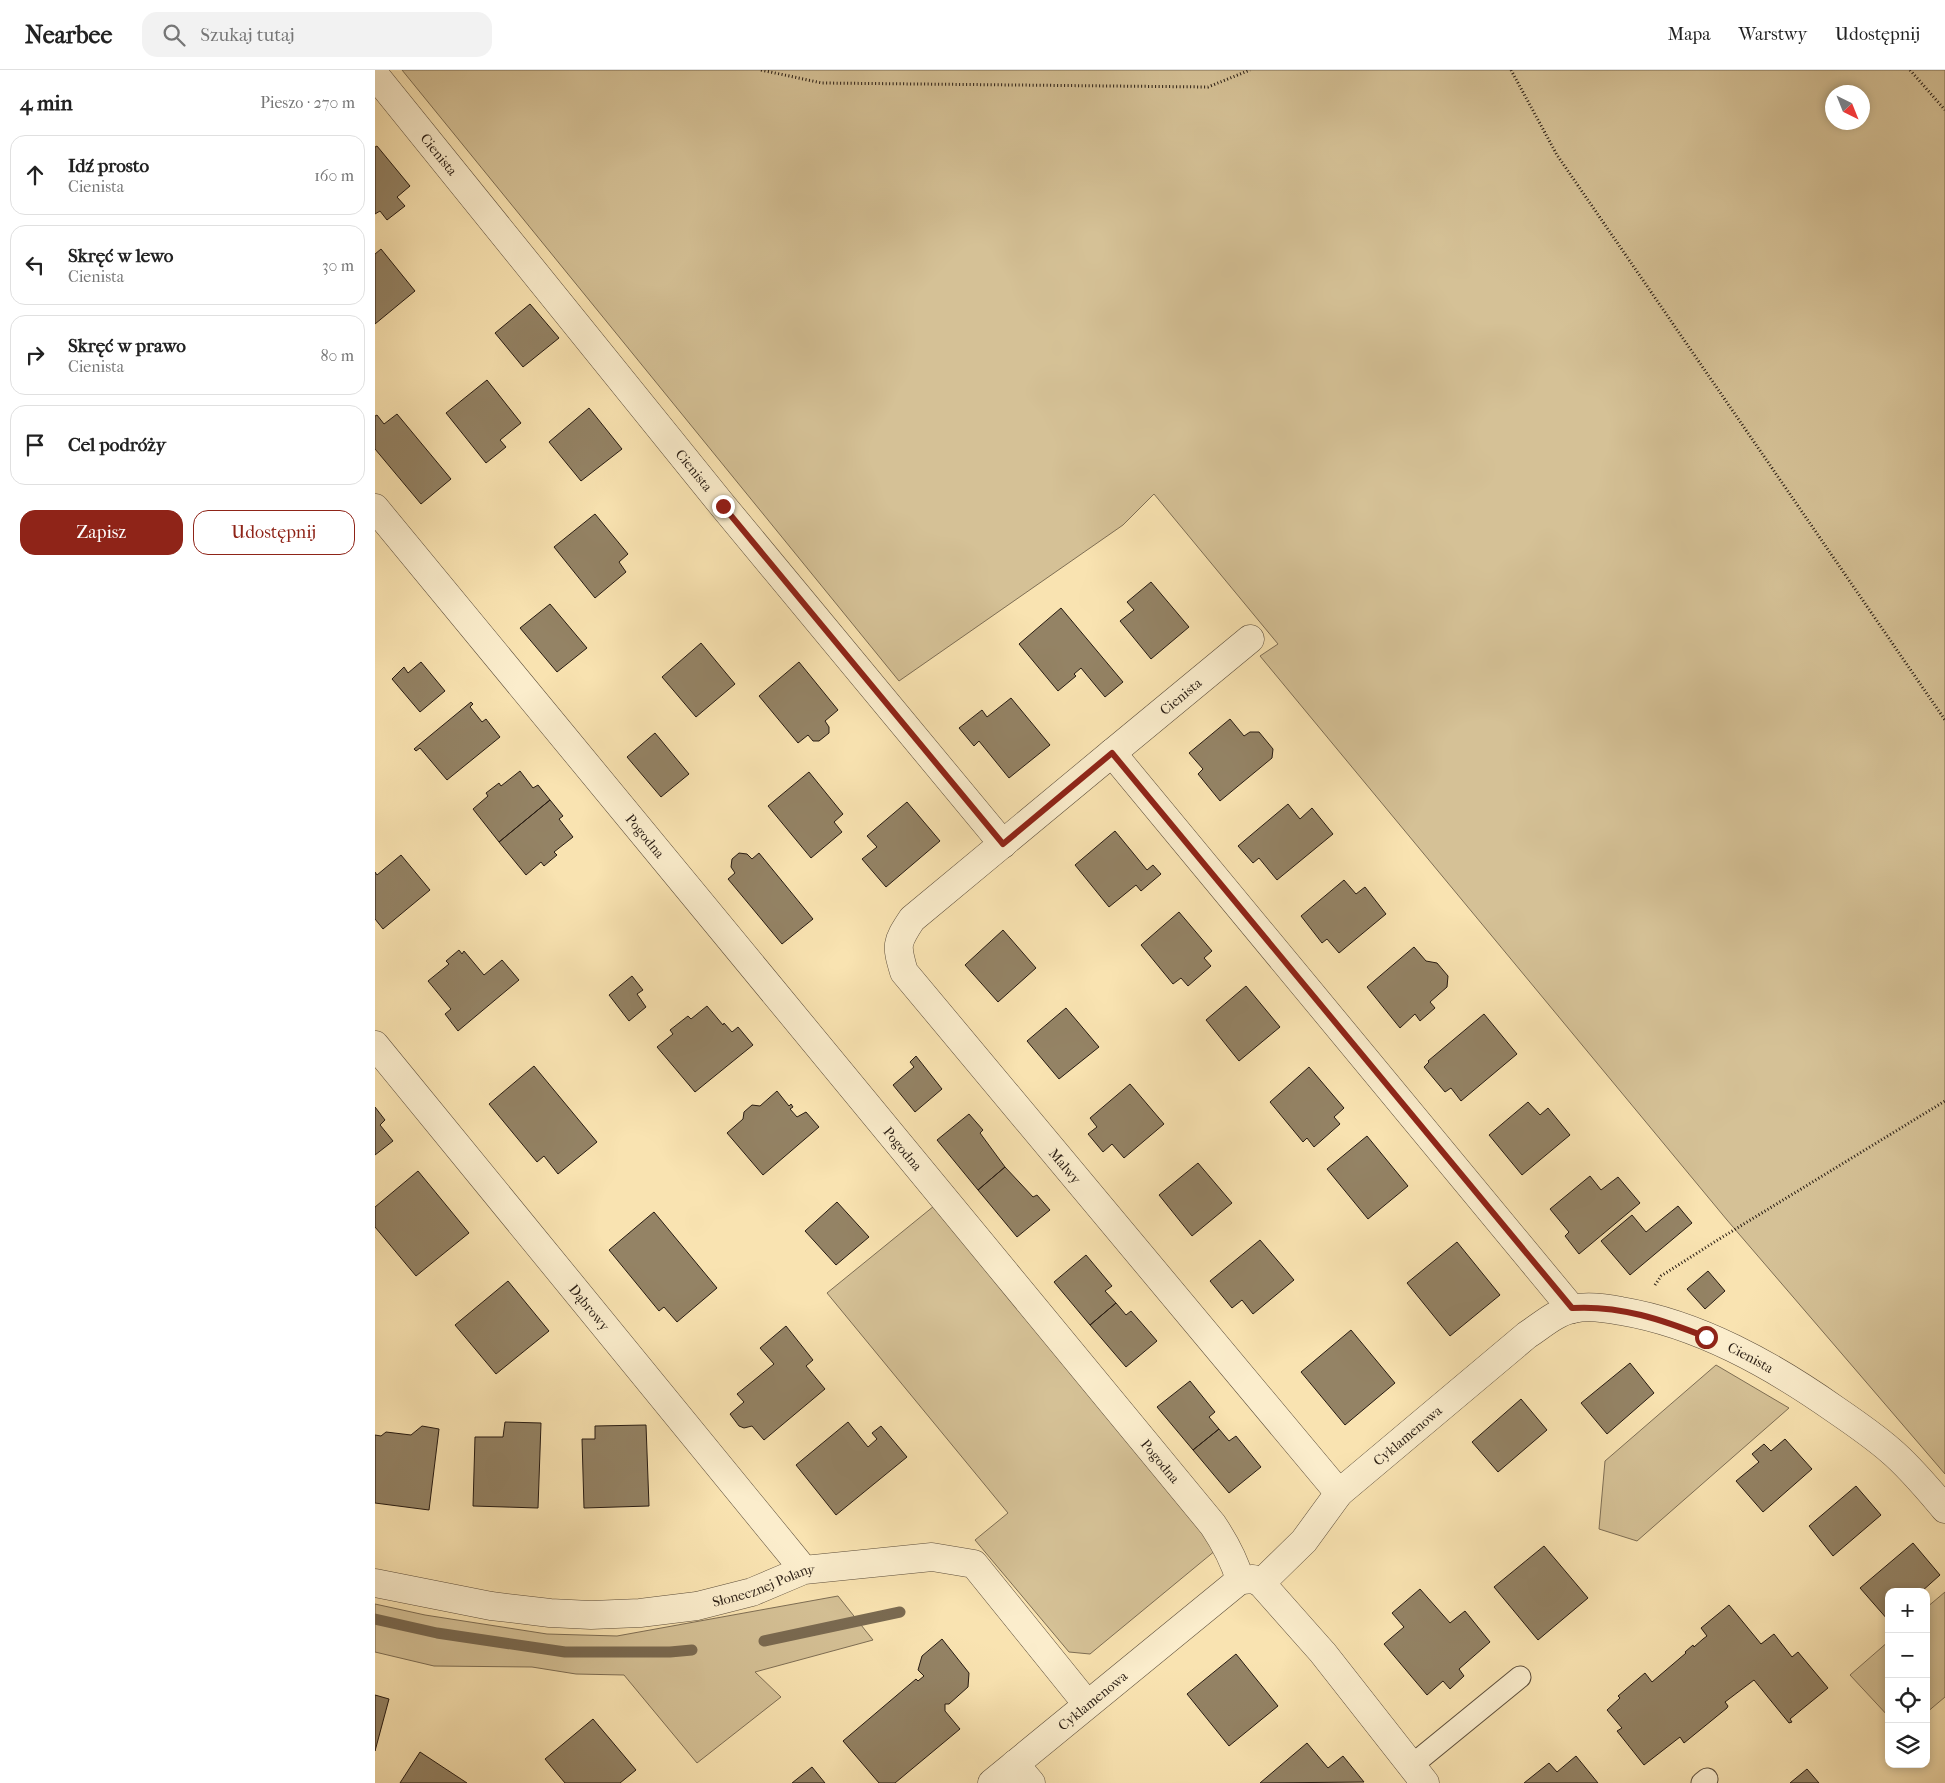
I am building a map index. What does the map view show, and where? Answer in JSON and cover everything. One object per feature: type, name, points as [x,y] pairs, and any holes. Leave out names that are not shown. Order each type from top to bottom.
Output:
[{"type":"street","name":"Cienista","points":[[375,75],[723,506],[1003,844],[1250,639]]},
{"type":"street","name":"Pogodna","points":[[375,508],[1206,1518],[1228,1547],[1235,1563],[1323,1653],[1418,1774]]},
{"type":"street","points":[[1112,753],[1572,1308]]},
{"type":"street","name":"Malwy","points":[[1003,844],[912,920],[899,938],[898,952],[904,972],[1339,1494]]},
{"type":"street","name":"Dąbrowy","points":[[375,1045],[804,1570]]},
{"type":"street","name":"Cienista","points":[[1572,1308],[1608,1309],[1659,1320],[1706,1337],[1757,1361],[1805,1388],[1866,1431],[1912,1471],[1945,1508]]},
{"type":"street","name":"Cyklamenowa","points":[[992,1783],[1023,1773],[1087,1704],[1304,1541],[1339,1494],[1527,1335],[1552,1318],[1572,1308]]},
{"type":"street","name":"Słonecznej Polany","points":[[375,1583],[491,1606],[550,1613],[591,1615],[640,1613],[697,1606],[752,1592],[804,1570],[932,1557],[974,1564],[1087,1704]]},
{"type":"lane","points":[[1418,1774],[1520,1677]]},
{"type":"path","points":[[761,70],[822,83],[1208,87],[1250,70]]},
{"type":"path","points":[[1511,70],[1557,155],[1945,720]]},
{"type":"path","points":[[1910,70],[1945,110]]},
{"type":"path","points":[[1661,1276],[1945,1101]]},
{"type":"shaded area","points":[[402,70],[1945,70],[1945,1474],[1727,1220],[1260,656],[1278,644],[1154,494],[1123,525],[899,681]]},
{"type":"shaded area","points":[[934,1206],[1216,1550],[1090,1654],[1069,1652],[975,1540],[1008,1513],[827,1293]]},
{"type":"shaded area","points":[[1716,1365],[1789,1408],[1637,1541],[1599,1529],[1605,1461]]},
{"type":"shaded area","points":[[1945,1592],[1945,1697],[1930,1710],[1930,1633],[1930,1605]]},
{"type":"shaded area","points":[[838,1596],[873,1640],[755,1672],[781,1697],[697,1763],[624,1675],[576,1674],[532,1667],[434,1666],[375,1652],[375,1604],[425,1615],[547,1634],[617,1636]]},
{"type":"shaded area","points":[[1885,1644],[1885,1713],[1850,1675]]},
{"type":"building","points":[[377,146],[410,186],[397,197],[405,206],[387,220],[380,211],[375,214],[375,147]]},
{"type":"building","points":[[381,249],[415,291],[375,324],[375,254]]},
{"type":"building","points":[[530,304],[559,338],[523,367],[495,333]]},
{"type":"building","points":[[487,380],[521,423],[500,440],[506,447],[486,463],[446,413]]},
{"type":"building","points":[[589,408],[622,449],[581,481],[549,442]]},
{"type":"building","points":[[397,414],[451,479],[421,504],[375,449],[375,416],[377,415],[384,424]]},
{"type":"building","points":[[595,514],[628,554],[619,562],[626,572],[595,598],[554,547]]},
{"type":"building","points":[[1151,582],[1189,627],[1151,659],[1120,621],[1134,610],[1127,602]]},
{"type":"building","points":[[550,604],[587,648],[557,672],[520,628]]},
{"type":"building","points":[[1061,608],[1123,682],[1105,697],[1081,668],[1074,674],[1076,676],[1058,691],[1019,644]]},
{"type":"building","points":[[701,643],[735,684],[696,717],[662,677]]},
{"type":"building","points":[[421,662],[445,691],[420,712],[392,679],[404,667],[408,673]]},
{"type":"building","points":[[799,662],[838,710],[825,721],[829,727],[829,733],[819,741],[813,741],[808,735],[798,743],[759,696]]},
{"type":"building","points":[[1011,698],[1050,745],[1009,778],[979,741],[974,746],[959,728],[982,710],[987,717]]},
{"type":"building","points":[[471,702],[473,704],[470,707],[482,722],[486,719],[500,737],[447,780],[420,748],[416,751],[414,749]]},
{"type":"building","points":[[1230,719],[1244,736],[1250,732],[1259,732],[1273,749],[1272,758],[1220,801],[1198,774],[1203,769],[1189,753]]},
{"type":"building","points":[[655,733],[689,774],[661,797],[627,757]]},
{"type":"building","points":[[520,771],[533,788],[538,785],[550,800],[499,842],[473,809],[488,796],[486,793],[499,783],[501,786]]},
{"type":"building","points":[[809,772],[843,814],[834,822],[842,832],[811,858],[768,806]]},
{"type":"building","points":[[550,800],[563,816],[559,819],[573,837],[554,852],[557,855],[544,866],[541,862],[526,875],[499,842]]},
{"type":"building","points":[[907,802],[940,841],[886,887],[862,859],[877,847],[867,836]]},
{"type":"building","points":[[1288,804],[1300,819],[1312,808],[1333,834],[1277,880],[1259,858],[1253,863],[1238,846]]},
{"type":"building","points":[[1115,831],[1147,870],[1153,865],[1161,874],[1141,891],[1136,885],[1109,907],[1075,865]]},
{"type":"building","points":[[739,853],[747,854],[752,859],[759,853],[813,919],[782,944],[728,879],[735,873],[731,867],[732,859]]},
{"type":"building","points":[[401,855],[430,890],[383,929],[375,919],[375,872],[377,875]]},
{"type":"building","points":[[1344,880],[1356,894],[1365,887],[1386,914],[1339,953],[1327,939],[1322,943],[1301,916]]},
{"type":"building","points":[[1179,912],[1212,951],[1204,958],[1211,966],[1188,986],[1181,978],[1173,984],[1141,945]]},
{"type":"building","points":[[1003,930],[1036,968],[998,1002],[965,965]]},
{"type":"building","points":[[1414,947],[1426,961],[1437,963],[1448,976],[1447,987],[1430,1002],[1435,1008],[1420,1021],[1415,1014],[1400,1028],[1367,987]]},
{"type":"building","points":[[459,950],[462,954],[464,951],[484,975],[502,960],[519,980],[458,1031],[445,1014],[451,1009],[428,981],[449,964],[446,961]]},
{"type":"building","points":[[632,976],[643,990],[637,994],[646,1007],[629,1021],[609,995]]},
{"type":"building","points":[[1246,986],[1280,1027],[1239,1061],[1206,1020]]},
{"type":"building","points":[[707,1006],[723,1025],[724,1023],[732,1032],[738,1027],[753,1045],[695,1092],[657,1047],[673,1034],[670,1030],[688,1016],[691,1019]]},
{"type":"building","points":[[1066,1008],[1099,1047],[1059,1079],[1027,1041]]},
{"type":"building","points":[[1484,1014],[1517,1054],[1461,1101],[1451,1088],[1445,1092],[1424,1067],[1428,1061]]},
{"type":"building","points":[[916,1056],[942,1089],[915,1112],[893,1085],[914,1067],[910,1062]]},
{"type":"building","points":[[534,1066],[597,1142],[558,1174],[544,1156],[537,1162],[489,1104]]},
{"type":"building","points":[[1309,1067],[1344,1108],[1334,1117],[1340,1124],[1314,1147],[1307,1138],[1303,1142],[1270,1102]]},
{"type":"building","points":[[1130,1084],[1164,1124],[1124,1158],[1112,1144],[1103,1152],[1088,1134],[1097,1127],[1090,1118]]},
{"type":"building","points":[[777,1091],[789,1106],[791,1104],[793,1107],[790,1109],[797,1117],[806,1112],[819,1127],[763,1175],[727,1133],[743,1119],[744,1112],[752,1105],[760,1106]]},
{"type":"building","points":[[1528,1102],[1540,1115],[1548,1108],[1570,1135],[1522,1175],[1489,1135]]},
{"type":"building","points":[[375,1107],[385,1120],[380,1125],[393,1141],[375,1155]]},
{"type":"building","points":[[969,1114],[983,1130],[980,1133],[1005,1167],[978,1190],[937,1140]]},
{"type":"building","points":[[1367,1136],[1408,1186],[1368,1219],[1327,1169]]},
{"type":"building","points":[[1198,1163],[1232,1203],[1192,1236],[1159,1195]]},
{"type":"building","points":[[1005,1167],[1033,1197],[1037,1195],[1050,1210],[1017,1237],[978,1190]]},
{"type":"building","points":[[418,1171],[469,1233],[416,1276],[375,1227],[375,1207]]},
{"type":"building","points":[[1590,1176],[1601,1190],[1618,1177],[1640,1203],[1579,1254],[1565,1236],[1569,1232],[1550,1209]]},
{"type":"building","points":[[837,1202],[869,1237],[836,1265],[805,1231]]},
{"type":"building","points":[[1678,1206],[1692,1223],[1630,1275],[1601,1241],[1632,1215],[1646,1232]]},
{"type":"building","points":[[654,1212],[717,1288],[677,1322],[664,1307],[659,1311],[609,1250]]},
{"type":"building","points":[[1260,1240],[1294,1280],[1253,1314],[1242,1300],[1232,1308],[1210,1281]]},
{"type":"building","points":[[1457,1242],[1500,1295],[1450,1336],[1407,1283]]},
{"type":"building","points":[[1086,1255],[1112,1286],[1105,1291],[1116,1303],[1090,1325],[1054,1282]]},
{"type":"building","points":[[1708,1271],[1725,1291],[1705,1309],[1687,1289]]},
{"type":"building","points":[[508,1281],[549,1331],[496,1374],[455,1325]]},
{"type":"building","points":[[1116,1303],[1126,1315],[1131,1311],[1157,1341],[1126,1367],[1090,1325]]},
{"type":"building","points":[[786,1326],[813,1360],[806,1366],[825,1389],[764,1440],[752,1426],[744,1428],[739,1426],[730,1414],[744,1402],[737,1394],[774,1364],[760,1348]]},
{"type":"building","points":[[1351,1330],[1395,1383],[1345,1425],[1301,1372]]},
{"type":"building","points":[[1630,1363],[1654,1393],[1607,1434],[1581,1403]]},
{"type":"building","points":[[1190,1381],[1215,1412],[1209,1417],[1219,1429],[1193,1450],[1157,1407]]},
{"type":"building","points":[[1521,1399],[1547,1430],[1498,1472],[1472,1442]]},
{"type":"building","points":[[505,1422],[541,1423],[538,1508],[473,1506],[475,1437],[503,1437]]},
{"type":"building","points":[[848,1422],[868,1447],[877,1439],[872,1433],[881,1426],[907,1457],[836,1515],[796,1465]]},
{"type":"building","points":[[646,1425],[649,1506],[584,1508],[582,1439],[595,1439],[595,1426]]},
{"type":"building","points":[[422,1426],[439,1429],[429,1510],[375,1503],[375,1435],[381,1436],[386,1432],[411,1435]]},
{"type":"building","points":[[1219,1429],[1229,1441],[1236,1436],[1261,1467],[1229,1493],[1193,1450]]},
{"type":"building","points":[[1785,1439],[1812,1469],[1763,1512],[1736,1481],[1759,1462],[1752,1454],[1764,1444],[1771,1451]]},
{"type":"building","points":[[1856,1486],[1881,1515],[1833,1556],[1809,1526]]},
{"type":"building","points":[[1913,1543],[1940,1575],[1925,1588],[1885,1588],[1885,1617],[1860,1588]]},
{"type":"building","points":[[1544,1546],[1588,1598],[1538,1640],[1494,1587]]},
{"type":"building","points":[[1420,1589],[1450,1623],[1465,1611],[1490,1642],[1459,1669],[1464,1676],[1450,1689],[1443,1681],[1427,1695],[1384,1644],[1404,1627],[1392,1613]]},
{"type":"building","points":[[1729,1605],[1761,1644],[1774,1634],[1792,1657],[1798,1652],[1828,1688],[1790,1719],[1792,1722],[1789,1723],[1754,1680],[1725,1702],[1728,1706],[1727,1708],[1684,1743],[1680,1737],[1644,1765],[1617,1731],[1622,1728],[1607,1710],[1620,1698],[1618,1696],[1645,1673],[1652,1682],[1693,1645],[1694,1647],[1707,1636],[1701,1628]]},
{"type":"building","points":[[942,1639],[969,1673],[968,1687],[949,1704],[945,1704],[945,1711],[960,1729],[895,1783],[879,1783],[843,1741],[916,1679],[918,1681],[924,1676],[918,1670],[922,1656]]},
{"type":"building","points":[[1236,1654],[1278,1706],[1229,1746],[1187,1694]]},
{"type":"building","points":[[375,1695],[389,1699],[375,1751]]},
{"type":"building","points":[[593,1719],[636,1770],[620,1783],[565,1783],[545,1759]]},
{"type":"building","points":[[1307,1743],[1328,1768],[1343,1756],[1364,1782],[1260,1783]]},
{"type":"building","points":[[420,1752],[467,1783],[400,1783]]},
{"type":"building","points":[[1576,1756],[1598,1783],[1524,1783],[1549,1763],[1557,1772]]},
{"type":"building","points":[[812,1767],[825,1783],[792,1783]]},
{"type":"building","points":[[1807,1769],[1819,1783],[1790,1783]]},
{"type":"waterway","points":[[764,1641],[900,1612]]},
{"type":"waterway","points":[[375,1619],[437,1633],[565,1652],[670,1652],[692,1650]]},
{"type":"route","points":[[723,506],[1003,844],[1112,753],[1572,1308],[1592,1307],[1636,1314],[1667,1322],[1706,1337]]}]
